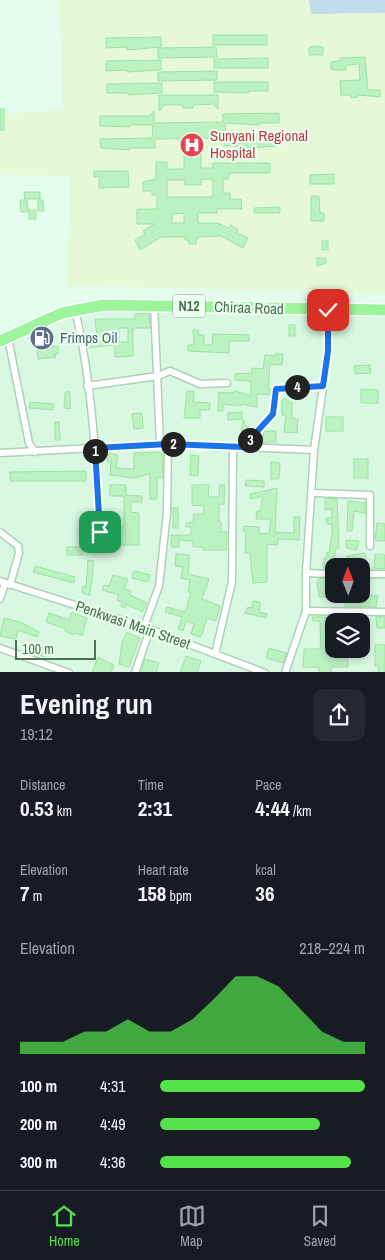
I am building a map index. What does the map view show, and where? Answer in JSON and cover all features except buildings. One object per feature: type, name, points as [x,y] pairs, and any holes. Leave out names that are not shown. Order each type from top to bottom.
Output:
[{"type":"highway","name":"Chiraa Road","points":[[4,340],[62,313],[104,305],[154,304],[385,310]]},
{"type":"street","points":[[154,304],[160,444]]},
{"type":"street","points":[[75,310],[81,334],[95,448],[100,532]]},
{"type":"street","points":[[285,672],[306,611],[306,573],[314,450],[328,351],[328,310]]},
{"type":"street","points":[[4,340],[29,443],[35,452]]},
{"type":"street","points":[[87,386],[158,376],[170,370],[200,384],[227,383]]},
{"type":"street","points":[[243,447],[273,414],[276,389],[323,386]]},
{"type":"street","points":[[0,453],[160,444],[314,450]]},
{"type":"street","points":[[134,672],[158,586],[167,512],[168,444]]},
{"type":"street","points":[[215,654],[232,582],[233,447]]},
{"type":"street","points":[[312,493],[370,495],[370,546]]},
{"type":"street","points":[[0,532],[18,546],[19,553],[0,598]]},
{"type":"street","points":[[306,573],[325,574]]},
{"type":"street","points":[[370,574],[385,574]]},
{"type":"street","name":"Penkwasi Main Street","points":[[5,583],[147,628],[265,672]]},
{"type":"street","points":[[306,611],[385,612]]},
{"type":"street","points":[[0,648],[69,672]]},
{"type":"shaded area","name":"Sunyani Regional Hospital","points":[[60,0],[309,0],[311,14],[385,13],[385,293],[67,286],[71,176],[0,175],[0,114],[63,110]]},
{"type":"shaded area","points":[[309,0],[385,0],[385,13],[311,14]]},
{"type":"shaded area","points":[[88,309],[385,310],[385,672],[0,672],[0,343]]},
{"type":"place","name":"Sunyani Regional Hospital","points":[[192,145]]},
{"type":"place","name":"Frimps Oil","points":[[42,338]]},
{"type":"route","points":[[100,532],[95,448],[168,444],[243,447],[273,414],[274,392],[276,389],[323,386],[328,351],[328,310]]}]
